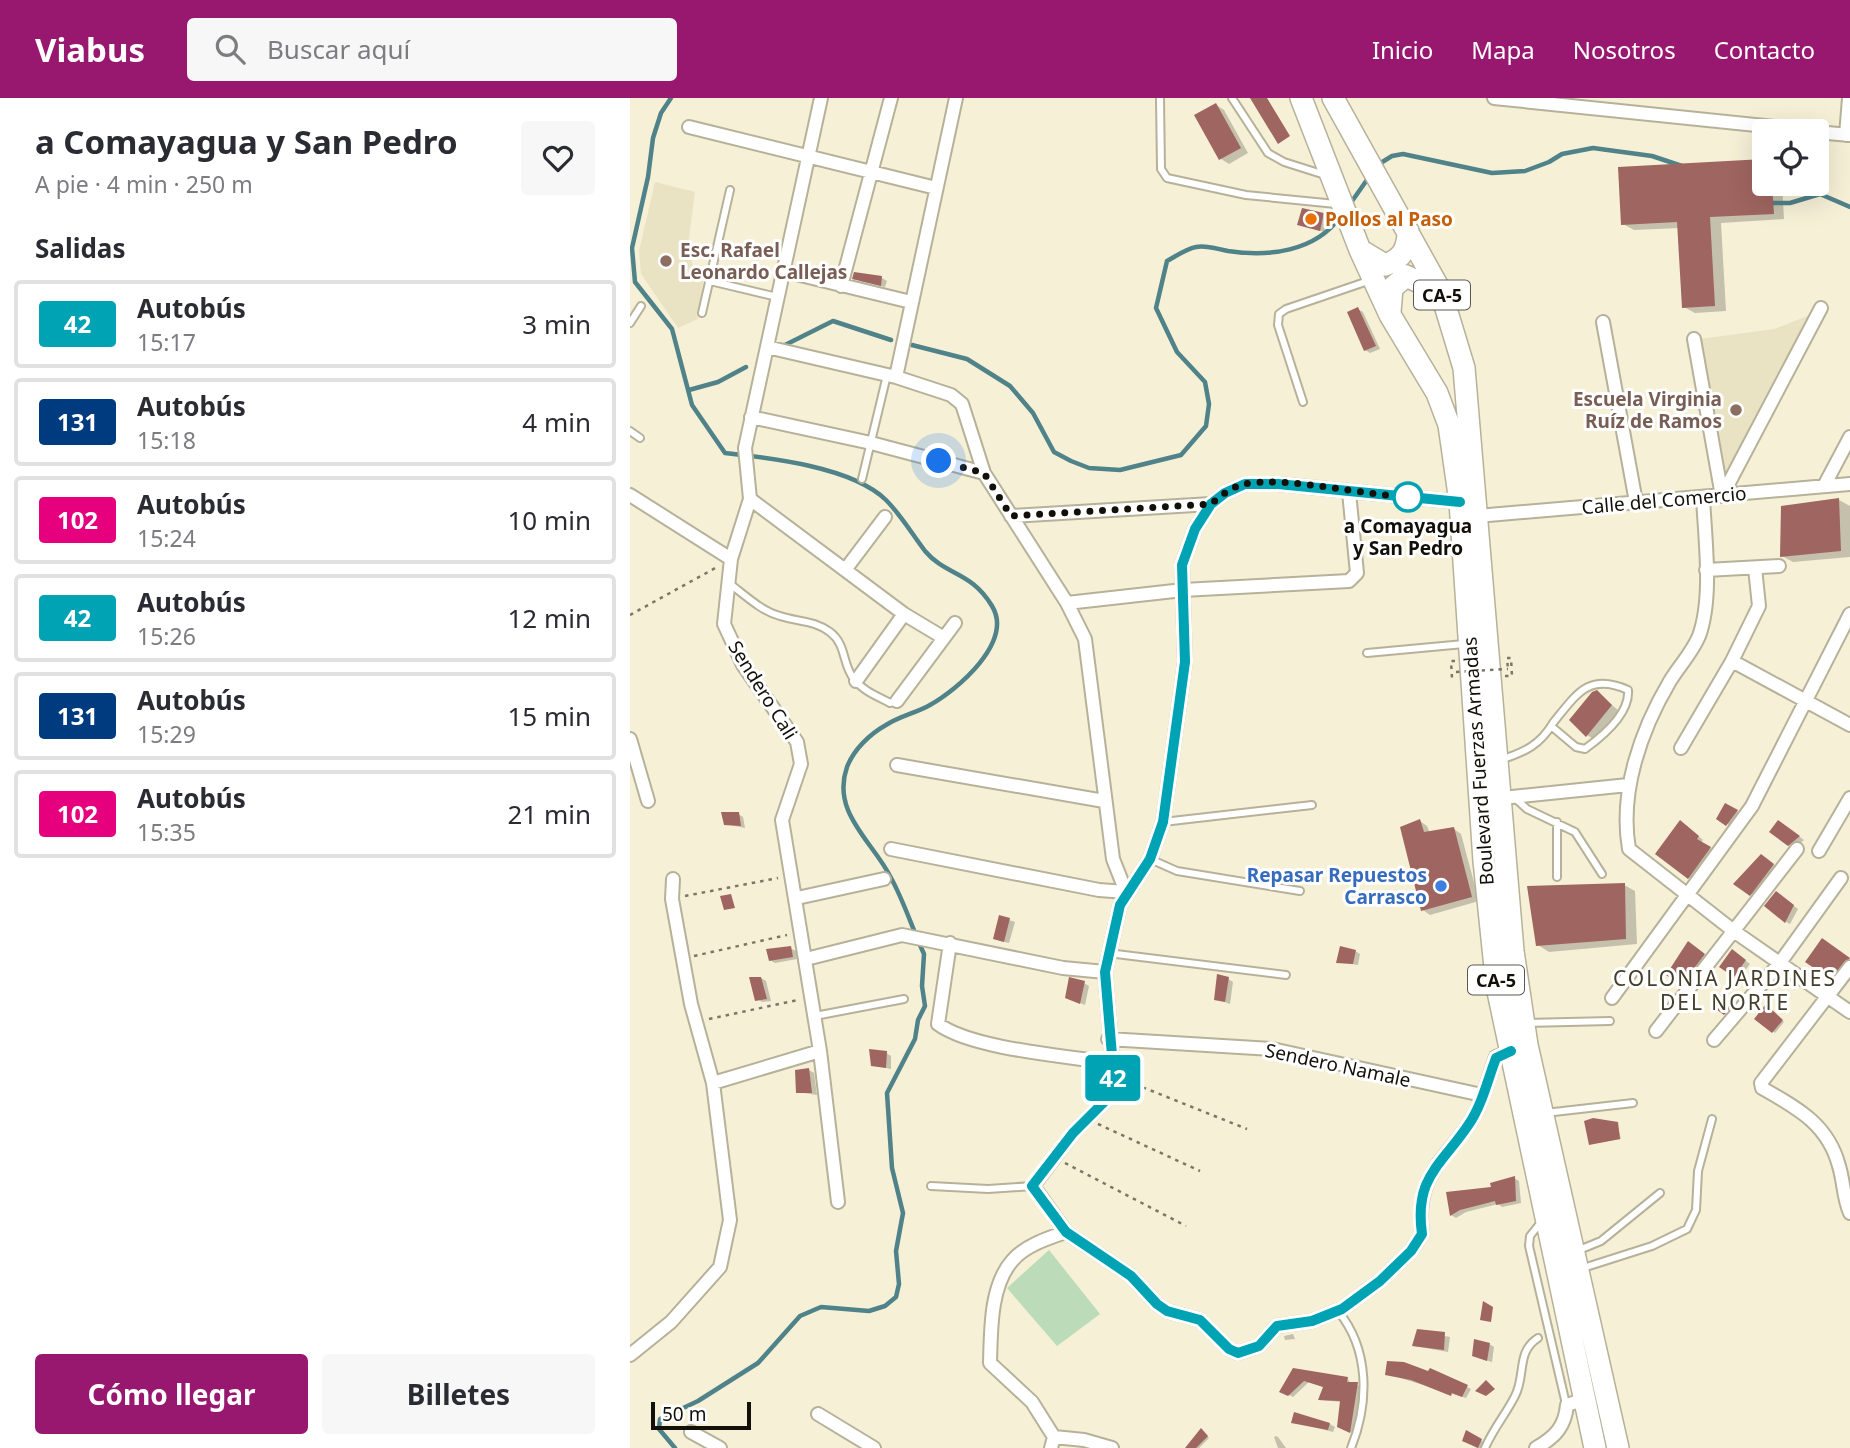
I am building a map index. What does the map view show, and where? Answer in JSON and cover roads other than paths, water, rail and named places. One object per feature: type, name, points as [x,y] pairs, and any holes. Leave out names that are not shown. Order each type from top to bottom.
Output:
[{"type":"highway","name":"Boulevard Fuerzas Armadas","points":[[1301,98],[1360,250],[1390,315],[1437,393],[1449,425],[1460,502],[1496,975],[1546,1217],[1576,1402],[1595,1448]]},
{"type":"highway","name":"Boulevard Fuerzas Armadas","points":[[1333,98],[1441,292],[1464,368],[1498,760],[1508,798],[1513,951],[1524,1023],[1543,1113],[1618,1448]]},
{"type":"highway","points":[[1360,250],[1385,265],[1403,255],[1408,242],[1408,231]]},
{"type":"highway","points":[[1390,315],[1392,288],[1406,276],[1441,292]]},
{"type":"street","name":"Sendero Cali","points":[[821,98],[745,448],[750,499],[731,559],[724,624],[743,665],[797,742],[801,764],[782,820],[797,898],[820,1051],[838,1202]]},
{"type":"street","points":[[841,286],[891,98]]},
{"type":"street","points":[[892,376],[957,98]]},
{"type":"street","points":[[1494,98],[1576,102],[1752,123]]},
{"type":"street","points":[[1829,133],[1848,135],[1849,98]]},
{"type":"street","points":[[689,127],[936,188]]},
{"type":"street","points":[[784,271],[911,302]]},
{"type":"street","points":[[1722,496],[1821,308]]},
{"type":"street","points":[[1602,322],[1636,502]]},
{"type":"street","points":[[1694,339],[1722,496]]},
{"type":"street","points":[[766,347],[892,376],[951,396],[962,404],[984,473],[1079,624],[1089,653],[1104,801],[1113,859],[1126,892]]},
{"type":"street","points":[[751,417],[871,443],[984,473]]},
{"type":"street","points":[[1824,486],[1850,437]]},
{"type":"street","points":[[1460,502],[1278,484],[1245,484],[1225,493],[1211,504],[1195,529],[1184,554],[1185,662],[1163,822],[1150,859],[1126,892],[1105,972],[1108,1039],[1115,1091],[1087,1119],[1032,1186],[1066,1232],[1131,1276],[1157,1304],[1167,1311],[1200,1320],[1229,1349],[1238,1353],[1259,1346],[1277,1326],[1312,1321],[1338,1311],[1380,1281],[1411,1251],[1422,1234],[1419,1214],[1429,1173],[1470,1122],[1496,1058],[1511,1051]]},
{"type":"street","name":"Calle del Comercio","points":[[1477,516],[1850,484]]},
{"type":"street","points":[[1066,603],[1183,590],[1349,581],[1356,578],[1349,492]]},
{"type":"street","points":[[630,495],[731,559]]},
{"type":"street","points":[[1703,498],[1706,570],[1699,636],[1657,706],[1628,785],[1629,849],[1735,932],[1850,1012]]},
{"type":"street","points":[[750,499],[904,614],[944,638]]},
{"type":"street","points":[[1011,516],[1211,504]]},
{"type":"street","points":[[845,570],[885,517]]},
{"type":"street","points":[[1706,570],[1779,566]]},
{"type":"street","points":[[1681,748],[1732,661],[1759,606],[1755,568]]},
{"type":"street","points":[[856,681],[904,614]]},
{"type":"street","points":[[1612,998],[1752,806],[1850,614]]},
{"type":"street","points":[[897,701],[955,623]]},
{"type":"street","points":[[1732,661],[1850,725]]},
{"type":"street","points":[[630,739],[648,801]]},
{"type":"street","points":[[897,765],[1104,801]]},
{"type":"street","points":[[1508,798],[1628,785]]},
{"type":"street","points":[[1819,851],[1850,798]]},
{"type":"street","points":[[891,849],[1099,890],[1126,892]]},
{"type":"street","points":[[1657,1031],[1797,849]]},
{"type":"street","points":[[1714,1040],[1779,964],[1841,878]]},
{"type":"street","points":[[630,1355],[671,1322],[719,1267],[730,1220],[713,1083],[696,1022],[683,958],[673,899],[673,879]]},
{"type":"street","points":[[797,898],[884,880]]},
{"type":"street","points":[[806,959],[902,935],[1063,968],[1105,972]]},
{"type":"street","points":[[950,943],[938,1024],[951,1034],[1112,1069]]},
{"type":"street","points":[[1850,967],[1761,1083],[1762,1088],[1803,1111],[1826,1134],[1840,1167],[1841,1189],[1850,1213]]},
{"type":"street","name":"Sendero Namale","points":[[1108,1039],[1272,1049],[1482,1096]]},
{"type":"street","points":[[713,1083],[820,1051]]},
{"type":"street","points":[[1066,1232],[1043,1240],[1012,1261],[998,1291],[991,1327],[990,1363],[1032,1402],[1052,1442],[1084,1440],[1112,1448]]},
{"type":"street","points":[[1536,1448],[1560,1429],[1576,1402]]},
{"type":"street","points":[[818,1414],[874,1448]]},
{"type":"street","points":[[691,1432],[720,1448]]},
{"type":"lane","points":[[1160,98],[1161,169],[1167,178],[1246,195],[1341,204]]},
{"type":"lane","points":[[1232,98],[1268,153],[1283,162],[1332,178]]},
{"type":"lane","points":[[702,313],[730,190]]},
{"type":"lane","points":[[1303,402],[1278,325],[1279,314],[1286,309],[1374,279]]},
{"type":"lane","points":[[710,281],[777,297]]},
{"type":"lane","points":[[630,323],[641,306]]},
{"type":"lane","points":[[862,479],[892,376]]},
{"type":"lane","points":[[630,431],[640,438]]},
{"type":"lane","points":[[728,583],[765,610],[817,624],[832,634],[842,646],[856,681],[865,690],[890,703],[897,701]]},
{"type":"lane","points":[[1367,653],[1470,643]]},
{"type":"lane","points":[[1498,760],[1522,753],[1542,741],[1551,726],[1578,692],[1592,684],[1614,684],[1628,690],[1629,699],[1623,712],[1585,750],[1576,747],[1551,726]]},
{"type":"lane","points":[[1508,798],[1527,810],[1575,832],[1602,874]]},
{"type":"lane","points":[[1163,822],[1312,805]]},
{"type":"lane","points":[[1556,822],[1557,877]]},
{"type":"lane","points":[[1150,859],[1177,871],[1300,891]]},
{"type":"lane","points":[[1108,953],[1286,975]]},
{"type":"lane","points":[[814,1016],[904,999]]},
{"type":"lane","points":[[1524,1023],[1610,1021]]},
{"type":"lane","points":[[1543,1113],[1633,1103]]},
{"type":"lane","points":[[1576,1261],[1652,1246],[1687,1228],[1696,1210],[1698,1171],[1712,1119]]},
{"type":"lane","points":[[930,1186],[988,1189],[1032,1186]]},
{"type":"lane","points":[[1576,1261],[1660,1193]]},
{"type":"lane","points":[[1338,1311],[1355,1338],[1365,1386],[1358,1431],[1351,1448]]},
{"type":"lane","points":[[1485,1448],[1516,1396],[1524,1353],[1529,1344],[1538,1338]]},
{"type":"waterway","points":[[671,98],[661,113],[653,138],[648,177],[632,248],[635,282],[672,329],[692,405],[725,453],[810,466],[853,479],[871,489],[886,500],[902,518],[933,559],[976,586],[992,606],[997,620],[989,649],[967,677],[930,705],[891,722],[868,737],[850,760],[844,783],[844,798],[849,812],[890,876],[924,954],[922,986],[925,1006],[918,1020],[915,1039],[887,1093],[892,1168],[903,1213],[896,1251],[899,1284],[896,1297],[885,1306],[869,1311],[821,1307],[800,1316],[758,1363],[698,1401],[660,1419],[659,1429],[675,1448]]},
{"type":"waterway","points":[[1379,164],[1392,156],[1403,154],[1492,173],[1525,171],[1562,154],[1593,148],[1652,156],[1682,166]]},
{"type":"waterway","points":[[1350,204],[1369,177]]},
{"type":"waterway","points":[[1769,203],[1790,203],[1820,194],[1850,207]]},
{"type":"waterway","points":[[912,345],[967,359],[1010,386],[1033,413],[1054,452],[1071,461],[1089,468],[1120,470],[1181,455],[1206,426],[1209,404],[1205,382],[1177,352],[1156,308],[1167,261],[1189,249],[1200,247],[1243,253],[1290,249],[1318,238],[1340,217]]},
{"type":"waterway","points":[[783,346],[833,321],[891,340]]},
{"type":"waterway","points":[[689,390],[718,382],[746,367]]},
{"type":"place","name":"Pollos al Paso","points":[[1311,219]]},
{"type":"place","name":"Esc. Rafael Leonardo Callejas","points":[[666,261]]},
{"type":"place","name":"Escuela Virginia Ruíz de Ramos","points":[[1736,410]]},
{"type":"place","name":"a Comayagua y San Pedro","points":[[1408,497]]},
{"type":"place","name":"Repasar Repuestos Carrasco","points":[[1441,886]]},
{"type":"district","name":"COLONIA JARDINES DEL NORTE","points":[[1725,990]]}]
